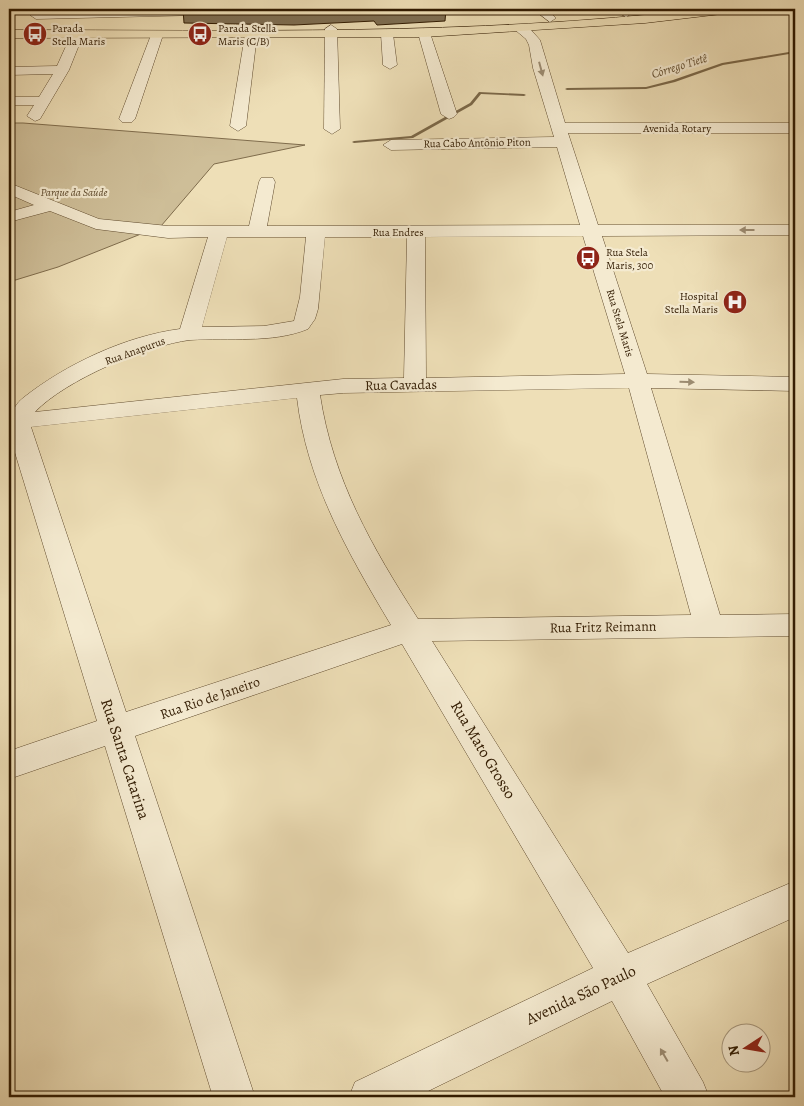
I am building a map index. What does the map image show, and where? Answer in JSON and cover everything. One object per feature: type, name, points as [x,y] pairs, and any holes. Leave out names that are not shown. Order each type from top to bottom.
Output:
[{"type":"main road","points":[[9,34],[251,35],[331,32],[674,9]]},
{"type":"main road","points":[[9,28],[34,17],[208,28],[386,34],[424,33],[520,29],[668,17],[730,9]]},
{"type":"street","points":[[539,9],[550,18]]},
{"type":"street","points":[[34,17],[200,10],[208,28]]},
{"type":"street","name":"Rua Stela Maris","points":[[520,29],[531,34],[535,41],[540,68],[638,382],[709,626]]},
{"type":"street","points":[[331,32],[332,129]]},
{"type":"street","points":[[424,33],[449,114]]},
{"type":"street","points":[[386,34],[390,65]]},
{"type":"street","points":[[35,116],[62,70],[77,35]]},
{"type":"street","points":[[127,119],[156,35]]},
{"type":"street","points":[[238,126],[251,35]]},
{"type":"street","points":[[9,71],[62,70]]},
{"type":"street","points":[[9,101],[44,101]]},
{"type":"street","name":"Avenida Rotary","points":[[561,135],[795,128]]},
{"type":"street","name":"Rua Cabo Antônio Piton","points":[[391,145],[561,135]]},
{"type":"street","points":[[257,232],[267,182]]},
{"type":"street","name":"Rua Endres","points":[[9,188],[96,224],[168,232],[795,230]]},
{"type":"street","points":[[9,217],[50,206]]},
{"type":"street","name":"Rua Anapurus","points":[[13,421],[30,404],[65,381],[118,354],[154,341],[189,334],[278,331],[301,325],[306,318],[309,304],[316,232]]},
{"type":"street","points":[[415,385],[416,232]]},
{"type":"street","points":[[189,334],[220,233]]},
{"type":"street","name":"Rua Cavadas","points":[[13,421],[343,386],[638,382],[795,384]]},
{"type":"street","name":"Rua Mato Grosso","points":[[308,390],[313,428],[332,490],[375,574],[620,976],[688,1097]]},
{"type":"street","name":"Rua Santa Catarina","points":[[13,421],[116,730],[234,1097]]},
{"type":"street","name":"Rua Fritz Reimann","points":[[410,630],[795,625]]},
{"type":"street","name":"Rua Rio de Janeiro","points":[[9,765],[410,630]]},
{"type":"street","name":"Avenida São Paulo","points":[[370,1097],[620,976],[793,902]]},
{"type":"green space","name":"Parque da Saúde","points":[[9,123],[305,145],[214,164],[161,226],[58,267],[9,282]]},
{"type":"building","points":[[183,9],[373,9],[293,12],[183,11]]},
{"type":"building","points":[[374,9],[435,9],[377,12]]},
{"type":"waterway","name":"Córrego Tietê","points":[[567,89],[646,88],[674,81],[722,64],[795,52]]},
{"type":"waterway","name":"Córrego Tietê","points":[[354,142],[412,137],[471,104],[480,93],[524,95]]},
{"type":"place","name":"Parada Stella Maris","points":[[35,34]]},
{"type":"place","name":"Parada Stella Maris (C/B)","points":[[200,34]]},
{"type":"place","name":"Rua Stela Maris, 300","points":[[588,258]]},
{"type":"place","name":"Hospital Stella Maris","points":[[735,302]]}]
